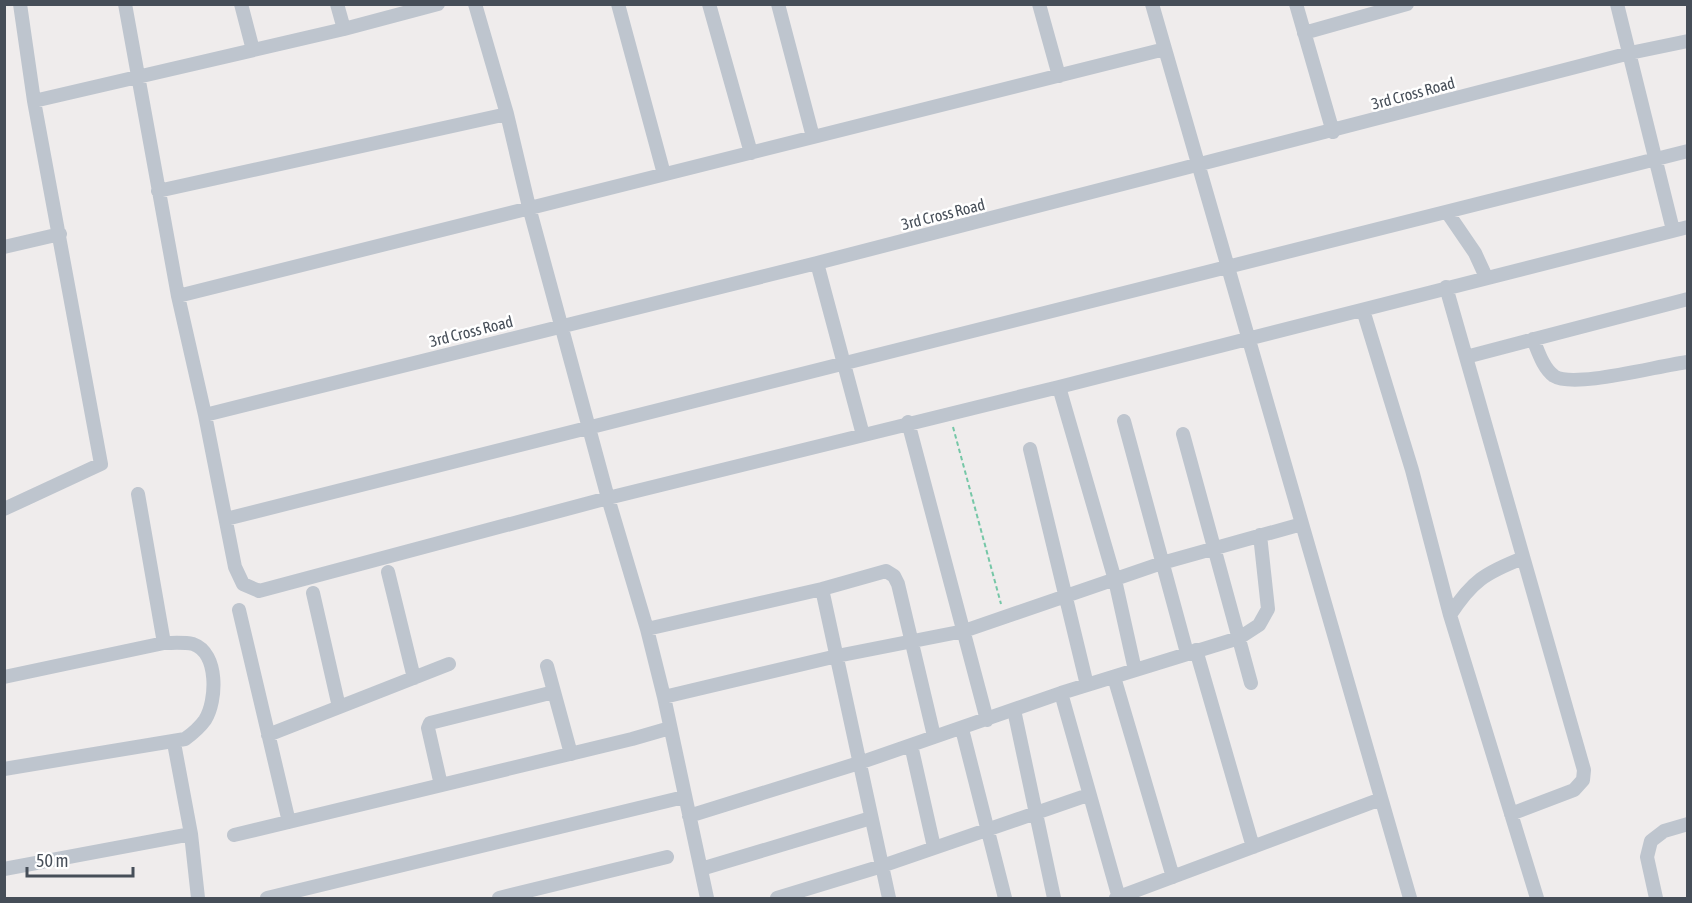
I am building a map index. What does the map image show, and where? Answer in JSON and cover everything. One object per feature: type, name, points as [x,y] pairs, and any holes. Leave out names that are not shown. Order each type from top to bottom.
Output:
[{"type":"street","points":[[4,509],[101,464],[34,100],[20,4]]},
{"type":"street","points":[[125,4],[178,296],[238,577],[243,584],[259,591],[608,498],[908,422],[1059,387],[1688,227]]},
{"type":"street","points":[[240,4],[253,50]]},
{"type":"street","points":[[337,4],[344,29]]},
{"type":"street","points":[[34,100],[344,29],[438,4]]},
{"type":"street","points":[[475,4],[507,114],[529,207],[588,428],[647,629],[707,898]]},
{"type":"street","points":[[618,4],[664,174]]},
{"type":"street","points":[[709,4],[751,153]]},
{"type":"street","points":[[778,4],[813,137]]},
{"type":"street","points":[[1040,4],[1059,76]]},
{"type":"street","points":[[1152,4],[1410,898]]},
{"type":"street","points":[[1296,4],[1333,132]]},
{"type":"street","points":[[1617,4],[1673,230]]},
{"type":"street","points":[[1304,33],[1406,5]]},
{"type":"street","name":"3rd Cross Road","points":[[205,414],[817,263],[1688,40]]},
{"type":"street","points":[[178,296],[1164,50]]},
{"type":"street","points":[[158,191],[507,114]]},
{"type":"street","points":[[226,519],[1688,151]]},
{"type":"street","points":[[1447,212],[1475,253],[1486,277]]},
{"type":"street","points":[[4,247],[60,234]]},
{"type":"street","points":[[817,263],[862,435]]},
{"type":"street","points":[[1446,287],[1584,770],[1583,780],[1574,790],[1511,814]]},
{"type":"street","points":[[1466,357],[1688,299]]},
{"type":"street","points":[[1363,310],[1412,470],[1450,615],[1537,898]]},
{"type":"street","points":[[1533,339],[1544,364],[1552,375],[1561,379],[1584,381],[1688,363]]},
{"type":"street","points":[[1059,387],[1115,580],[1135,670]]},
{"type":"street","points":[[1124,421],[1162,563],[1254,847]]},
{"type":"street","points":[[908,422],[987,720]]},
{"type":"street","points":[[1183,434],[1251,683]]},
{"type":"street","points":[[1030,449],[1088,685]]},
{"type":"street","points":[[138,494],[164,643]]},
{"type":"street","points":[[664,697],[837,656],[964,631],[1003,615],[1162,563],[1302,524]]},
{"type":"street","points":[[689,816],[859,763],[934,736],[962,729],[1060,693],[1239,638],[1259,625],[1268,609],[1260,535]]},
{"type":"street","points":[[1450,615],[1466,590],[1480,577],[1523,558]]},
{"type":"street","points":[[647,629],[822,589],[878,571],[891,573],[898,584],[934,736]]},
{"type":"street","points":[[388,572],[414,678]]},
{"type":"street","points":[[822,589],[889,898]]},
{"type":"street","points":[[313,592],[339,707]]},
{"type":"street","points":[[239,610],[288,822]]},
{"type":"street","points":[[4,677],[164,643],[193,644],[201,649],[211,668],[211,704],[205,720],[185,740],[4,769]]},
{"type":"street","points":[[268,735],[449,664]]},
{"type":"street","points":[[547,666],[571,754]]},
{"type":"street","points":[[1114,677],[1173,877]]},
{"type":"street","points":[[441,785],[428,728],[430,723],[554,692]]},
{"type":"street","points":[[1060,693],[1118,898],[1381,799]]},
{"type":"street","points":[[1014,710],[1054,898]]},
{"type":"street","points":[[234,835],[670,728]]},
{"type":"street","points":[[962,729],[1005,898]]},
{"type":"street","points":[[174,743],[191,834],[198,898]]},
{"type":"street","points":[[910,745],[933,847]]},
{"type":"street","points":[[777,898],[882,867],[933,847],[1088,795]]},
{"type":"street","points":[[267,898],[684,797]]},
{"type":"street","points":[[701,869],[871,818]]},
{"type":"street","points":[[1656,898],[1647,857],[1651,841],[1664,831],[1688,824]]},
{"type":"street","points":[[4,869],[191,834]]},
{"type":"street","points":[[499,898],[667,857]]},
{"type":"path","points":[[950,414],[1003,615]]}]
